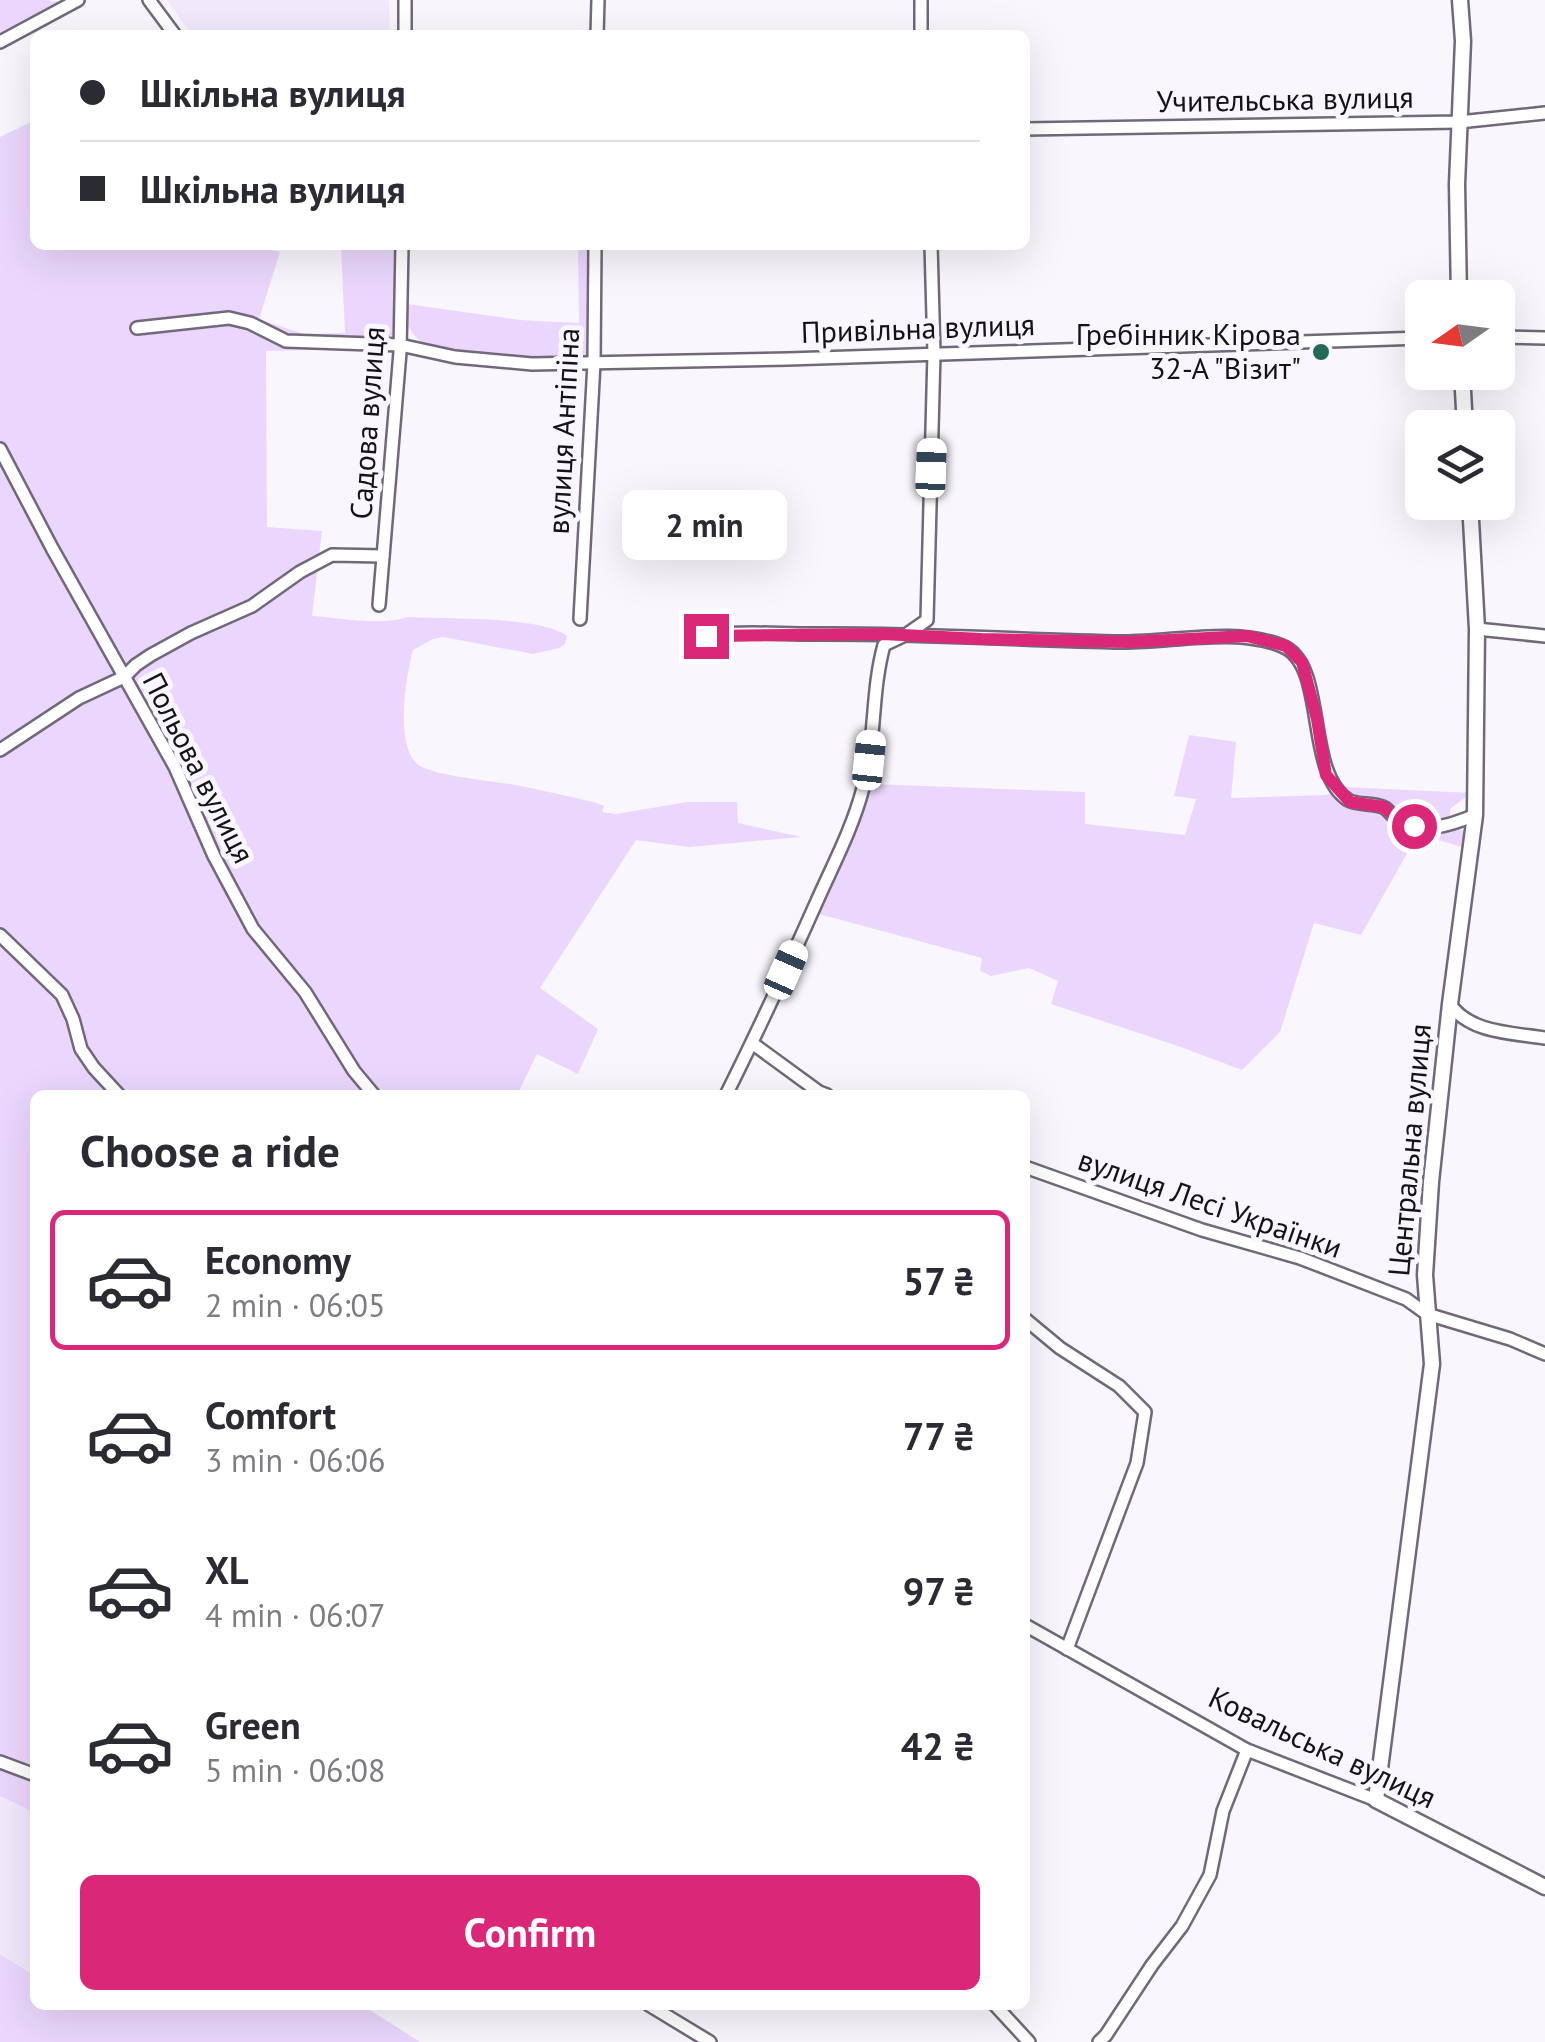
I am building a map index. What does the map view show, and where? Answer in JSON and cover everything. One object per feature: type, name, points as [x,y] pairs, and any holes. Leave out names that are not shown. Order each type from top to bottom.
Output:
[{"type":"street","points":[[0,42],[78,0]]},
{"type":"street","points":[[148,0],[171,30]]},
{"type":"street","points":[[405,0],[405,30]]},
{"type":"street","points":[[597,30],[598,0]]},
{"type":"street","points":[[921,0],[922,30]]},
{"type":"street","points":[[1459,280],[1457,184],[1464,41],[1460,0]]},
{"type":"street","name":"Учительська вулиця","points":[[1030,129],[1459,122],[1545,113]]},
{"type":"street","name":"Садова вулиця","points":[[379,604],[400,345],[402,250]]},
{"type":"street","name":"вулиця Антіпіна","points":[[580,619],[594,363],[595,250]]},
{"type":"street","points":[[728,1090],[863,790],[884,645],[927,620],[934,354],[931,250]]},
{"type":"street","name":"Привільна вулиця","points":[[137,328],[228,318],[250,322],[286,341],[400,345],[454,356],[532,364],[1405,339]]},
{"type":"street","points":[[1515,337],[1545,338]]},
{"type":"street","name":"Польова вулиця","points":[[0,449],[175,767],[214,856],[253,929],[305,992],[370,1090]]},
{"type":"street","name":"Центральна вулиця","points":[[1376,1800],[1432,1364],[1425,1274],[1431,1182],[1475,815],[1477,629],[1471,520]]},
{"type":"street","points":[[0,750],[79,698],[124,677],[151,655],[191,632],[252,606],[332,555],[383,556]]},
{"type":"street","points":[[1477,629],[1545,636]]},
{"type":"street","points":[[706,636],[907,634],[1130,642],[1247,636],[1286,646],[1302,662],[1326,775],[1350,802],[1384,807],[1396,818],[1431,828],[1448,827],[1475,815]]},
{"type":"street","points":[[0,935],[62,995],[81,1049],[114,1090]]},
{"type":"street","points":[[1450,1004],[1468,1022],[1545,1038]]},
{"type":"street","points":[[752,1043],[816,1090]]},
{"type":"street","name":"вулиця Лесі Українки","points":[[1030,1169],[1202,1230],[1300,1258],[1406,1299],[1428,1314],[1545,1354]]},
{"type":"street","points":[[1030,1324],[1119,1386],[1144,1412],[1137,1464],[1067,1649]]},
{"type":"street","name":"Ковальська вулиця","points":[[1030,1629],[1247,1750],[1376,1800],[1545,1887]]},
{"type":"street","points":[[1099,2042],[1182,1926],[1210,1875],[1222,1811],[1247,1750]]},
{"type":"street","points":[[0,1762],[30,1773]]},
{"type":"street","points":[[657,2010],[710,2042]]},
{"type":"street","points":[[1000,2010],[1029,2042]]},
{"type":"shaded area","points":[[0,0],[51,2],[64,0],[0,34]]},
{"type":"shaded area","points":[[167,0],[389,0],[390,30],[188,30]]},
{"type":"shaded area","points":[[30,122],[30,250],[280,252],[259,319],[304,334],[345,333],[341,250],[399,250],[398,328],[389,348],[266,351],[267,527],[322,531],[312,616],[373,621],[408,617],[491,620],[536,625],[567,636],[559,648],[533,654],[443,637],[413,650],[404,724],[416,763],[450,775],[597,803],[604,806],[602,812],[616,814],[687,802],[737,802],[738,823],[801,837],[689,847],[636,840],[540,988],[598,1029],[578,1074],[537,1054],[519,1090],[30,1090],[30,1811],[0,1796],[0,137]]},
{"type":"shaded area","points":[[578,250],[591,250],[586,358],[559,362],[445,352],[423,344],[413,334],[406,322],[407,304],[520,320],[579,323]]},
{"type":"shaded area","points":[[1189,735],[1236,742],[1231,798],[1326,795],[1344,787],[1471,793],[1450,809],[1450,820],[1463,831],[1465,848],[1418,834],[1361,935],[1314,923],[1280,1032],[1242,1070],[1051,1004],[1058,981],[1029,968],[991,976],[980,971],[982,958],[819,914],[854,835],[870,784],[1085,792],[1085,824],[1185,835],[1196,799],[1174,796]]},
{"type":"shaded area","points":[[0,1796],[30,1811],[30,1973],[0,1954]]},
{"type":"shaded area","points":[[0,1954],[30,1973],[30,2010],[370,2010],[420,2042],[0,2042]]},
{"type":"place","name":"Гребінник Кірова 32-А \"Візит\"","points":[[1321,352]]},
{"type":"route","points":[[706,636],[907,634],[1130,642],[1247,636],[1286,646],[1302,662],[1326,775],[1350,802],[1384,807],[1414,826]]}]
